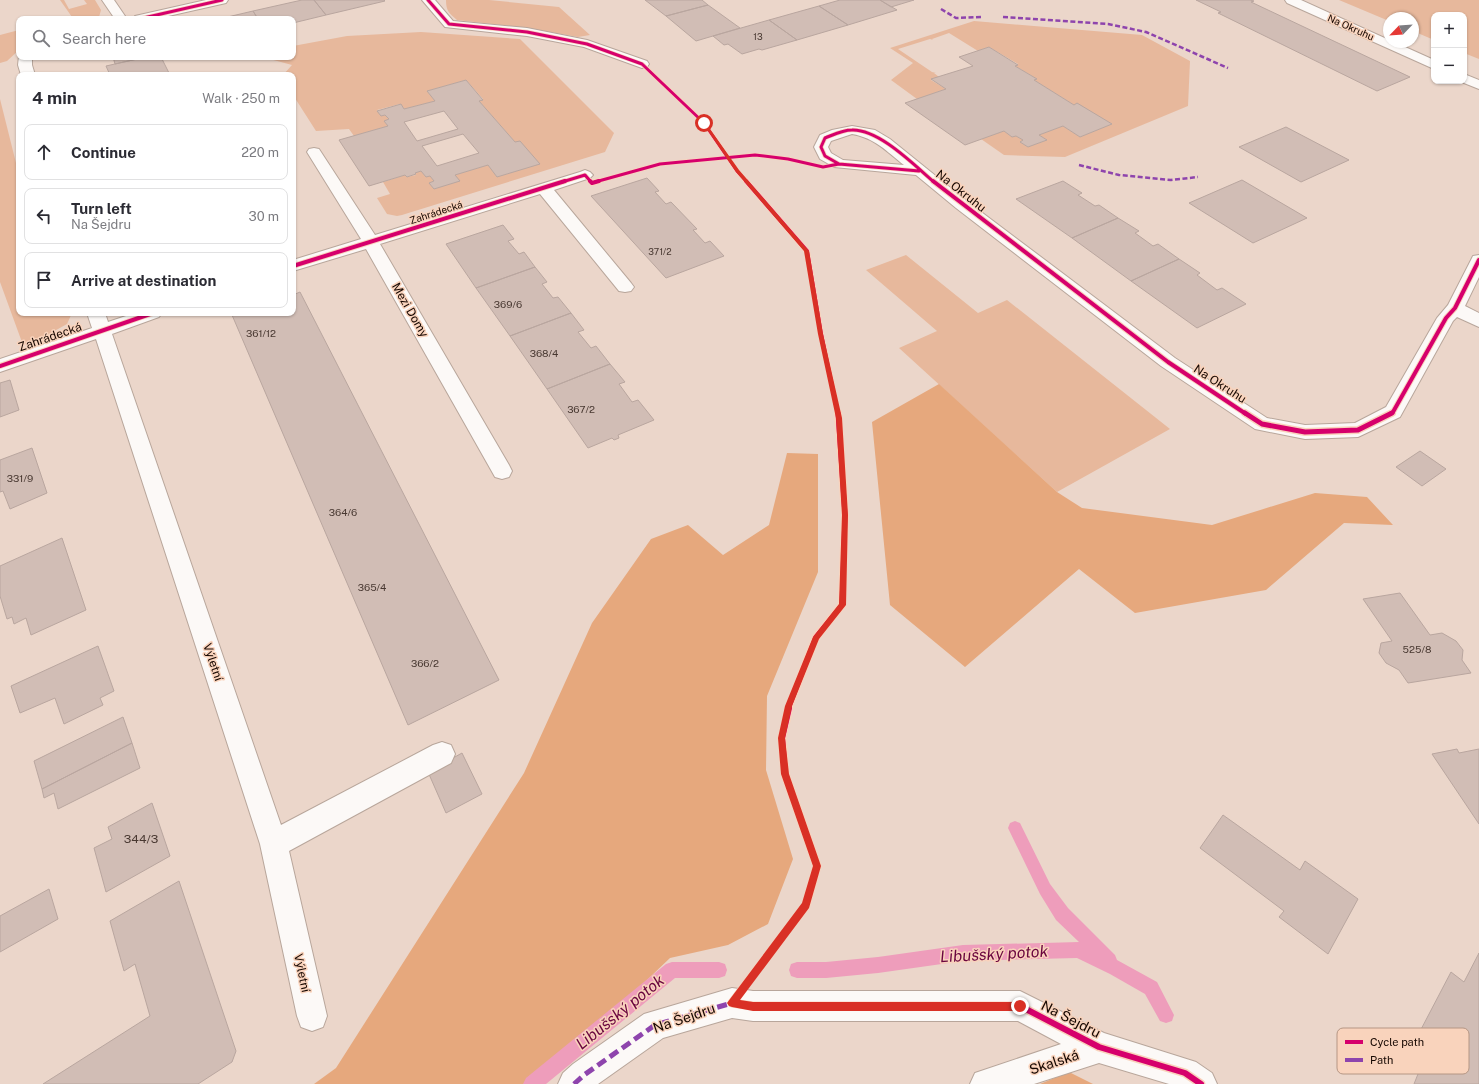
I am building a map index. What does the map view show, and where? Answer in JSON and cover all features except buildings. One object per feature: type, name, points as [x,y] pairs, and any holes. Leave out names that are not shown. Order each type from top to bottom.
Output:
[{"type":"street","points":[[108,0],[119,16]]},
{"type":"street","points":[[152,16],[222,0]]},
{"type":"street","points":[[428,0],[449,24],[527,32],[587,44],[642,64]]},
{"type":"street","name":"Na Okruhu","points":[[1291,0],[1431,64]]},
{"type":"street","points":[[25,60],[27,72]]},
{"type":"street","points":[[1467,79],[1479,85]]},
{"type":"street","name":"Na Okruhu","points":[[919,171],[840,164],[825,156],[821,147],[825,138],[837,132],[852,130],[870,133],[885,142],[919,171],[1168,362],[1262,424],[1305,432],[1358,430],[1393,412],[1446,318],[1454,308],[1479,260]]},
{"type":"street","name":"Mezi Domy","points":[[314,152],[371,242],[502,471]]},
{"type":"street","name":"Zahrádecká","points":[[296,265],[585,175]]},
{"type":"street","points":[[543,187],[625,287]]},
{"type":"street","points":[[1454,308],[1479,321]]},
{"type":"street","name":"Zahrádecká","points":[[0,366],[98,322],[135,316]]},
{"type":"street","name":"Výletní","points":[[98,322],[274,844],[312,1016]]},
{"type":"street","points":[[274,844],[442,754]]},
{"type":"street","name":"Na Šejdru","points":[[574,1084],[584,1075],[655,1025],[732,1003],[753,1006],[1020,1006],[1099,1047],[1185,1073],[1201,1084]]},
{"type":"street","name":"Skalská","points":[[986,1084],[1099,1047]]},
{"type":"shaded area","points":[[60,0],[64,0],[69,9],[87,4],[84,0],[95,0],[101,10],[99,16],[71,16]]},
{"type":"shaded area","points":[[446,0],[489,0],[559,7],[590,35],[578,37],[528,28],[457,20],[448,12]]},
{"type":"shaded area","points":[[1339,0],[1479,0],[1479,59],[1467,54],[1467,12],[1431,12],[1431,39],[1419,34],[1419,12],[1383,12],[1383,18]]},
{"type":"shaded area","points":[[974,21],[1142,35],[1190,61],[1188,106],[1065,157],[1004,155],[981,139],[1004,131],[1012,137],[1016,136],[1023,140],[1020,142],[1028,147],[1047,140],[1039,135],[1063,126],[1080,137],[1112,124],[1077,104],[1074,105],[1034,80],[1037,79],[1015,66],[1018,64],[989,47],[978,51],[949,33],[932,39],[933,40],[930,39],[898,49],[932,72],[936,73],[934,73],[939,77],[931,80],[946,89],[917,99],[891,80],[913,63],[890,48]]},
{"type":"shaded area","points":[[16,31],[16,53],[7,61],[0,63],[0,35]]},
{"type":"shaded area","points":[[421,32],[520,39],[614,133],[605,152],[402,215],[397,216],[387,214],[377,198],[390,194],[383,182],[405,175],[407,177],[416,175],[415,173],[421,171],[426,177],[430,176],[434,181],[429,183],[434,189],[459,181],[455,175],[488,165],[497,177],[539,164],[515,142],[479,101],[483,99],[466,80],[427,91],[435,101],[404,109],[400,104],[377,110],[381,116],[386,115],[389,119],[384,121],[388,126],[354,136],[349,129],[316,131],[296,100],[296,72],[286,72],[292,65],[273,60],[296,60],[296,45],[347,36]]},
{"type":"shaded area","points":[[0,99],[16,163],[16,316],[71,316],[67,324],[40,339],[23,345],[0,282]]},
{"type":"shaded area","points":[[906,255],[978,313],[1007,300],[1170,429],[1057,492],[899,348],[937,331],[866,270]]},
{"type":"shaded area","points":[[939,384],[1057,492],[1082,508],[1212,525],[1315,493],[1367,497],[1393,525],[1344,523],[1266,590],[1135,613],[1079,569],[965,667],[890,605],[872,422]]},
{"type":"shaded area","points":[[787,453],[818,454],[818,572],[767,696],[766,770],[793,859],[768,924],[728,945],[670,958],[538,1084],[314,1084],[336,1068],[524,773],[592,623],[651,539],[688,525],[723,555],[769,525]]},
{"type":"shaded area","points":[[1069,1072],[1093,1084],[1040,1084]]},
{"type":"waterway","points":[[1015,828],[1045,889],[1062,914],[1109,961]]},
{"type":"waterway","name":"Libušský potok","points":[[797,970],[826,970],[878,965],[963,953],[1078,950],[1116,968],[1151,988],[1166,1015]]},
{"type":"waterway","name":"Libušský potok","points":[[532,1084],[672,970],[719,970]]},
{"type":"marked path","points":[[941,9],[956,18],[981,17]]},
{"type":"marked path","points":[[1003,17],[1108,24],[1146,32],[1228,68]]},
{"type":"marked path","points":[[1079,165],[1119,175],[1171,180],[1198,177]]},
{"type":"marked path","points":[[574,1084],[584,1075],[655,1025],[732,1003]]},
{"type":"cycle path","points":[[152,16],[222,0]]},
{"type":"cycle path","points":[[428,0],[449,24],[527,32],[587,44],[642,64],[704,123],[737,171],[807,251],[821,334],[839,418],[845,515],[842,605],[816,637],[789,706],[782,738],[785,774],[817,866],[806,905],[732,1003],[753,1006],[1020,1006],[1099,1047],[1185,1073],[1201,1084]]},
{"type":"cycle path","points":[[919,171],[839,164],[825,156],[821,147],[825,138],[837,133],[852,130],[870,133],[885,142],[962,205],[1168,362],[1262,424],[1305,432],[1358,430],[1393,412],[1446,318],[1455,308],[1479,260]]},
{"type":"cycle path","points":[[296,265],[585,175],[592,183],[660,164],[755,155],[788,159],[823,167],[839,164]]},
{"type":"cycle path","points":[[0,366],[144,316]]},
{"type":"route","points":[[704,123],[737,171],[807,251],[821,334],[839,418],[845,515],[842,605],[816,637],[789,706],[782,738],[785,774],[817,866],[806,905],[732,1003],[753,1006],[1020,1006]]}]
